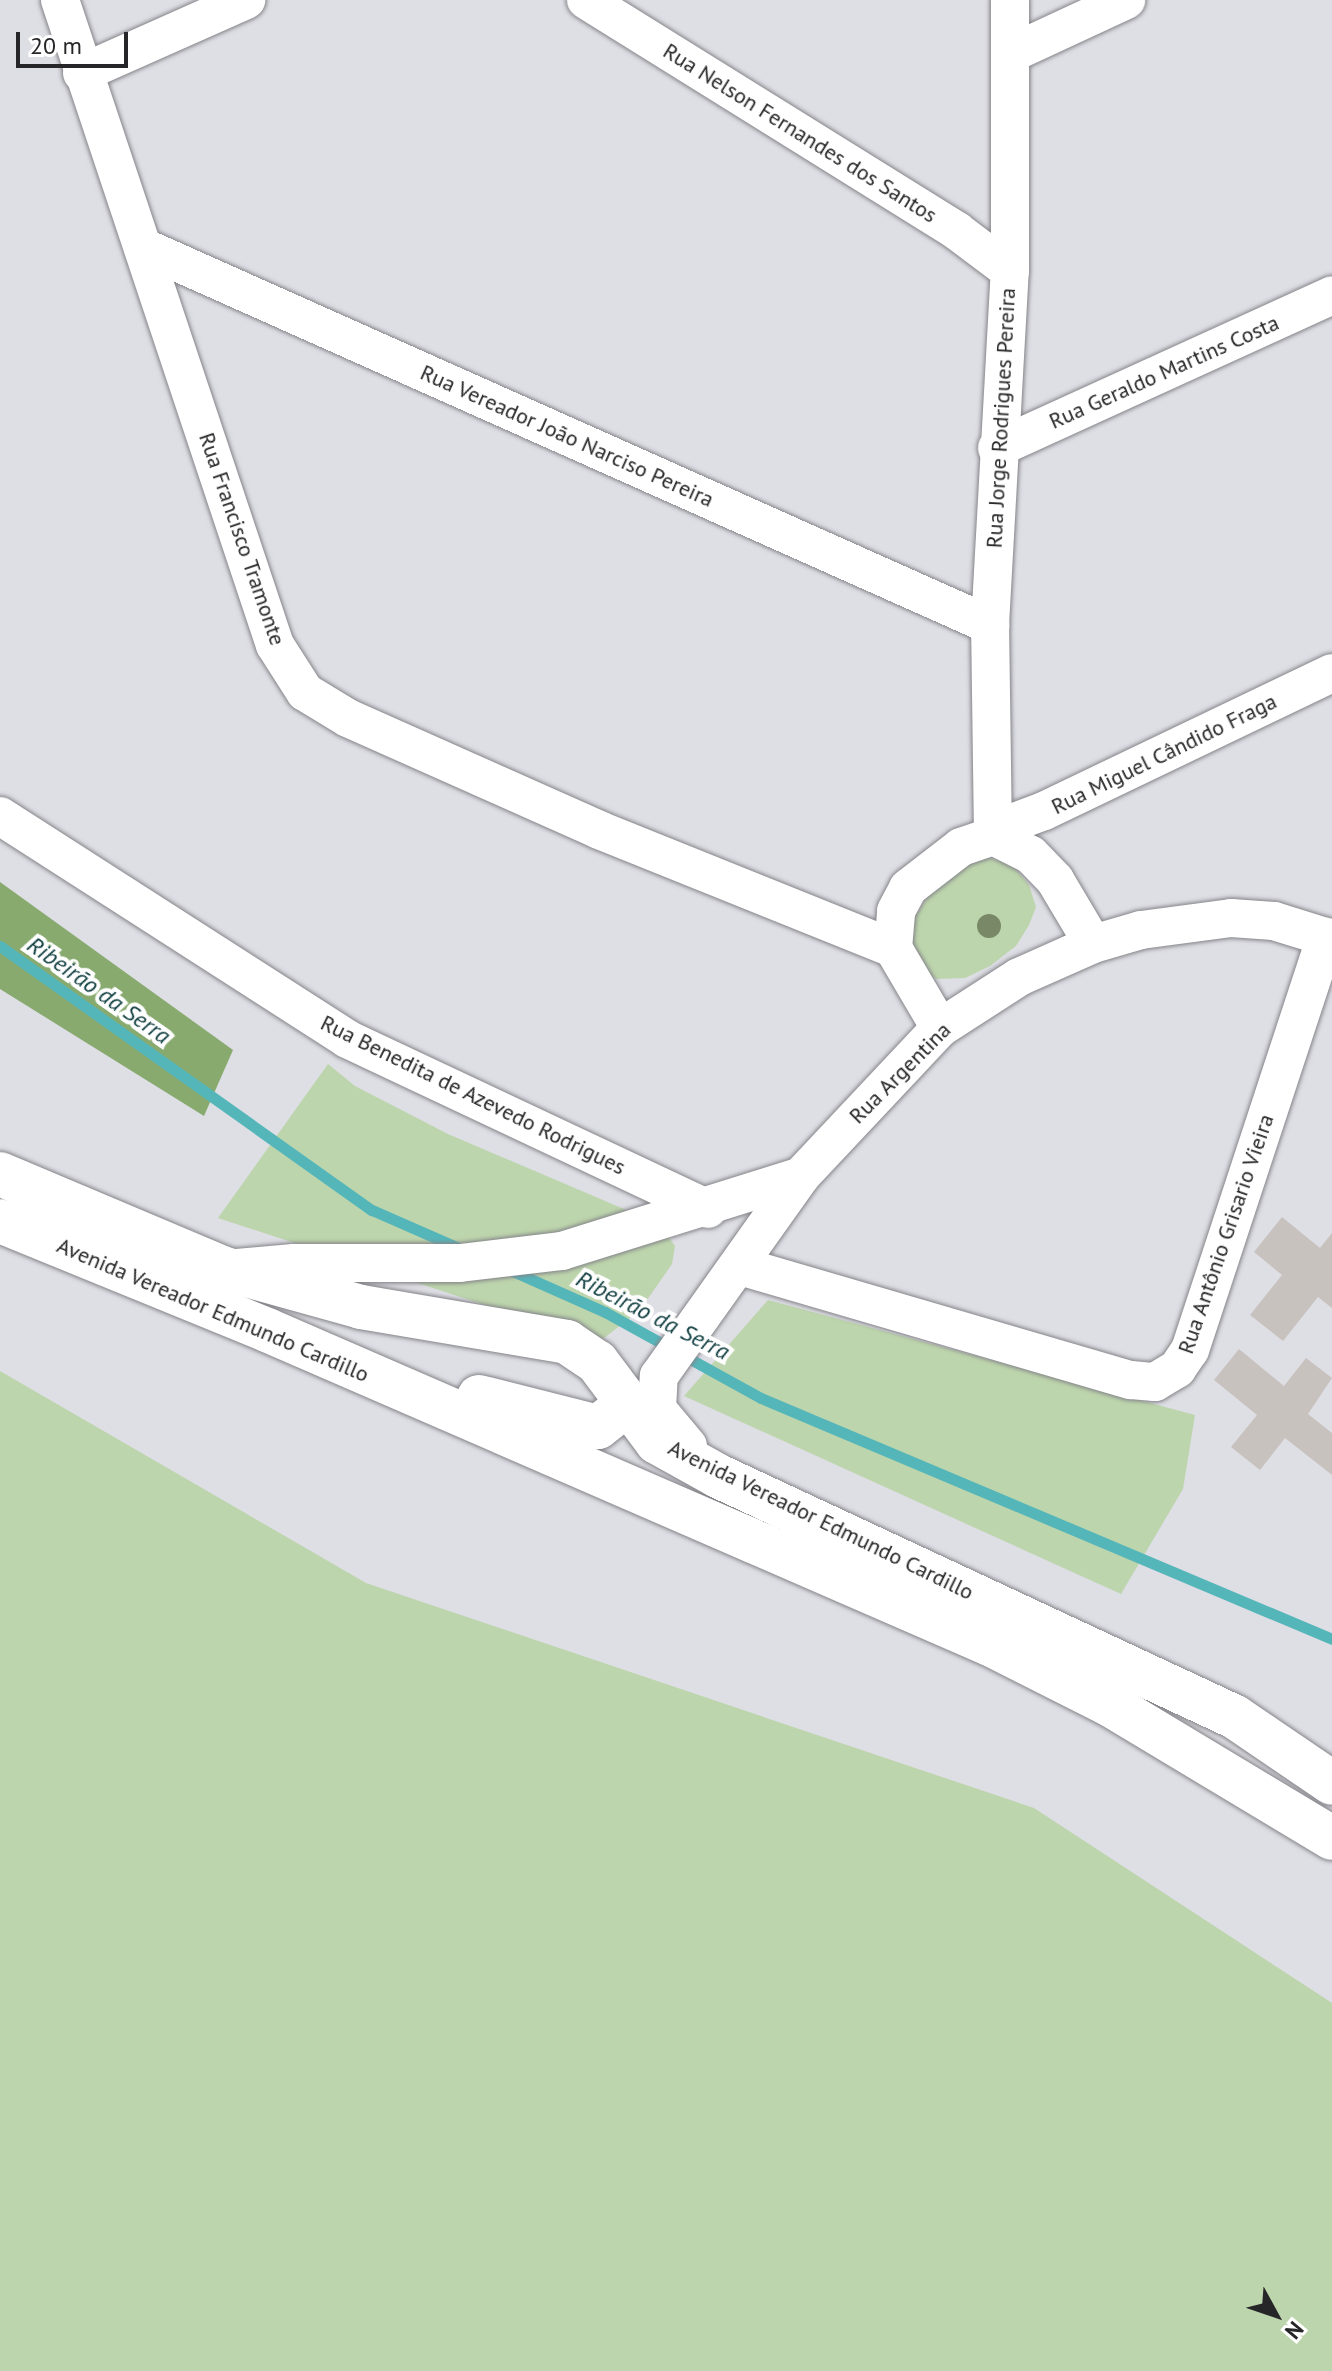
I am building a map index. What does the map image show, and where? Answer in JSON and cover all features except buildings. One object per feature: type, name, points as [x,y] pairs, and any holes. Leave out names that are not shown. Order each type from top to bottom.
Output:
[{"type":"main road","name":"Avenida Vereador Edmundo Cardillo","points":[[0,1174],[225,1269],[361,1307],[567,1342],[597,1362],[626,1405],[657,1442],[718,1476],[1235,1717],[1332,1783]]},
{"type":"main road","name":"Avenida Vereador Edmundo Cardillo","points":[[0,1221],[267,1330],[990,1644],[1109,1704],[1332,1838]]},
{"type":"main road","points":[[267,1330],[579,1426],[598,1427],[626,1405]]},
{"type":"street","name":"Rua Francisco Tramonte","points":[[60,0],[275,645],[305,692],[348,718],[599,830],[893,948]]},
{"type":"street","points":[[82,73],[246,0]]},
{"type":"street","name":"Rua Nelson Fernandes dos Santos","points":[[586,0],[957,231],[1010,271]]},
{"type":"street","name":"Rua Jorge Rodrigues Pereira","points":[[993,833],[990,625],[997,448],[1010,271],[1010,0]]},
{"type":"street","points":[[1012,53],[1126,0]]},
{"type":"street","name":"Rua Vereador João Narciso Pereira","points":[[143,247],[990,625]]},
{"type":"street","name":"Rua Geraldo Martins Costa","points":[[997,448],[1332,295]]},
{"type":"street","name":"Rua Miguel Cândido Fraga","points":[[993,833],[1332,673]]},
{"type":"street","name":"Rua Benedita de Azevedo Rodrigues","points":[[0,816],[347,1039],[708,1209]]},
{"type":"street","points":[[940,1028],[893,948],[896,911],[908,888],[961,847],[993,833],[1031,855],[1055,880],[1093,944]]},
{"type":"street","name":"Rua Argentina","points":[[718,1476],[657,1409],[659,1376],[801,1176],[940,1028],[1019,977],[1093,944],[1141,930],[1231,918],[1274,921],[1329,938]]},
{"type":"street","name":"Rua Antônio Grisario Vieira","points":[[740,1266],[1131,1380],[1155,1382],[1177,1369],[1190,1350],[1329,938]]},
{"type":"street","name":"Rua Argentina","points":[[225,1269],[294,1263],[460,1263],[562,1251],[708,1209],[801,1176]]},
{"type":"green space","points":[[988,858],[1012,864],[1029,885],[1036,907],[1029,925],[1016,946],[990,966],[965,978],[937,979],[925,973],[909,938],[916,915],[928,896],[968,863]]},
{"type":"green space","points":[[0,882],[233,1050],[204,1116],[0,989]]},
{"type":"green space","points":[[328,1064],[355,1086],[448,1134],[659,1224],[675,1246],[672,1264],[640,1310],[604,1338],[581,1344],[485,1305],[218,1218]]},
{"type":"green space","points":[[768,1300],[1195,1415],[1183,1489],[1121,1594],[684,1396]]},
{"type":"green space","points":[[0,1371],[366,1583],[1034,1808],[1332,2003],[1332,2371],[0,2371]]},
{"type":"waterway","name":"Ribeirão da Serra","points":[[0,946],[372,1210],[463,1250]]},
{"type":"waterway","name":"Ribeirão da Serra","points":[[508,1269],[605,1312],[761,1398],[1332,1639]]}]
